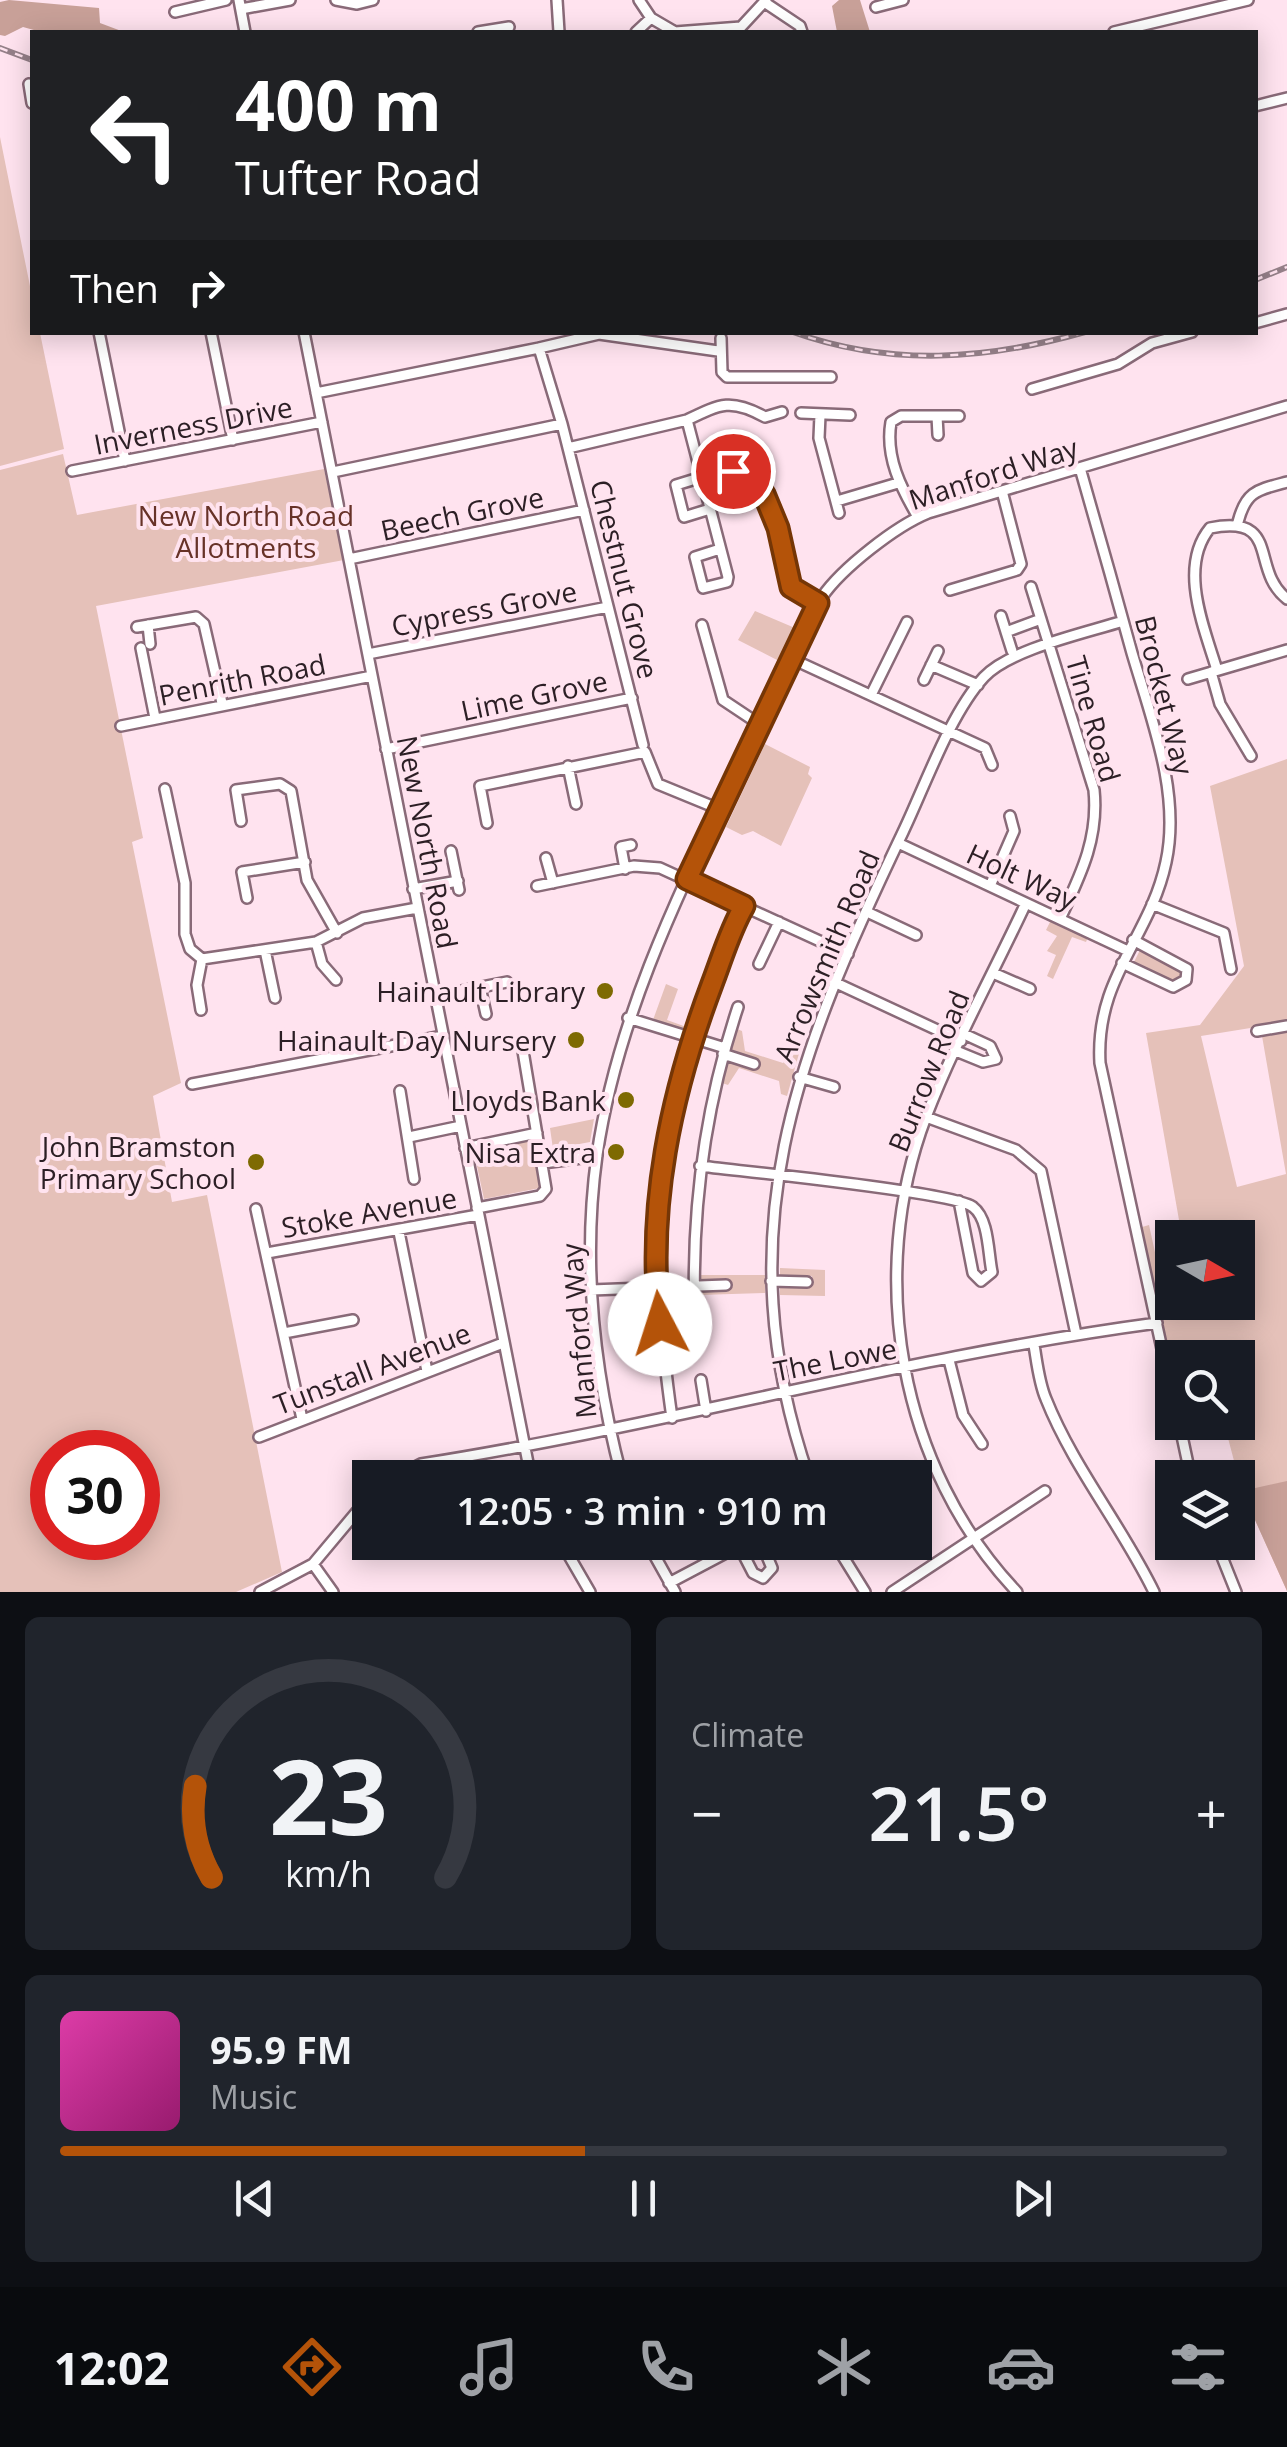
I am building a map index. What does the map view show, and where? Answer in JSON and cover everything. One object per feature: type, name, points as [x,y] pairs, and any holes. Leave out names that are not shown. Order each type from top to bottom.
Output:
[{"type":"street","points":[[175,12],[226,0]]},
{"type":"street","points":[[245,30],[240,5],[290,0]]},
{"type":"street","points":[[336,0],[357,4],[373,0]]},
{"type":"street","points":[[556,0],[559,30]]},
{"type":"street","points":[[638,0],[651,18],[672,30]]},
{"type":"street","points":[[876,7],[903,0]]},
{"type":"street","points":[[1122,30],[1248,0]]},
{"type":"street","points":[[701,30],[741,27],[765,1],[801,30]]},
{"type":"street","points":[[638,30],[651,18]]},
{"type":"street","points":[[490,30],[509,27]]},
{"type":"street","points":[[29,84],[30,90]]},
{"type":"street","points":[[1258,105],[1287,98]]},
{"type":"street","points":[[1258,322],[1287,314]]},
{"type":"street","points":[[100,335],[125,461]]},
{"type":"street","points":[[212,335],[233,440]]},
{"type":"street","name":"New North Road","points":[[305,335],[526,1460]]},
{"type":"street","points":[[316,393],[539,348],[581,335]]},
{"type":"street","points":[[605,335],[718,351]]},
{"type":"street","points":[[1032,389],[1118,364],[1152,343],[1181,335]]},
{"type":"street","points":[[721,338],[718,351],[726,377],[831,377]]},
{"type":"street","name":"Chestnut Grove","points":[[539,348],[643,745]]},
{"type":"street","points":[[568,448],[687,420],[719,405],[742,404],[764,416],[782,412]]},
{"type":"street","name":"Manford Way","points":[[617,1460],[609,1430],[591,1290],[597,1156],[628,1018],[719,809],[818,603],[888,535],[918,517],[1287,406]]},
{"type":"street","points":[[801,413],[850,416]]},
{"type":"street","points":[[820,415],[819,438],[839,513]]},
{"type":"street","points":[[918,517],[898,483],[888,438],[892,422],[901,416],[958,416]]},
{"type":"street","points":[[937,416],[938,434]]},
{"type":"street","points":[[687,420],[720,549],[727,582],[703,588],[695,557],[720,549]]},
{"type":"street","name":"Inverness Drive","points":[[72,471],[322,422]]},
{"type":"street","points":[[333,472],[562,424]]},
{"type":"street","name":"Brocket Way","points":[[1080,468],[1162,759],[1170,816],[1166,862],[1152,904],[1122,963],[1098,1027],[1100,1063],[1161,1340]]},
{"type":"street","points":[[733,471],[764,494],[778,528],[791,587],[818,603]]},
{"type":"street","points":[[702,478],[676,485],[684,517],[710,509]]},
{"type":"street","points":[[1238,522],[1244,499],[1252,490],[1287,482]]},
{"type":"street","points":[[836,501],[898,483]]},
{"type":"street","points":[[950,590],[1017,570],[1022,560],[1002,492]]},
{"type":"street","name":"Beech Grove","points":[[350,560],[584,510]]},
{"type":"street","points":[[1238,522],[1258,538],[1276,590],[1287,599]]},
{"type":"street","points":[[1238,522],[1210,528],[1199,542],[1194,575],[1220,704],[1251,756]]},
{"type":"street","name":"Tine Road","points":[[1031,587],[1094,790],[1097,816],[1086,864],[1060,919]]},
{"type":"street","name":"Cypress Grove","points":[[368,654],[608,607]]},
{"type":"street","points":[[1001,616],[1012,651]]},
{"type":"street","points":[[155,718],[142,626],[196,617],[204,624],[222,703]]},
{"type":"street","points":[[1006,632],[1041,619]]},
{"type":"street","name":"Arrowsmith Road","points":[[804,1460],[783,1391],[771,1281],[777,1175],[800,1076],[834,982],[952,731],[978,685],[999,665],[1124,621]]},
{"type":"street","points":[[702,626],[723,700],[732,711],[759,724]]},
{"type":"street","points":[[871,694],[907,629]]},
{"type":"street","points":[[1188,679],[1287,650]]},
{"type":"street","points":[[924,680],[938,651]]},
{"type":"street","points":[[790,658],[985,748],[992,765]]},
{"type":"street","points":[[932,665],[978,685]]},
{"type":"street","name":"Penrith Road","points":[[120,726],[372,676]]},
{"type":"street","name":"Lime Grove","points":[[386,749],[632,698]]},
{"type":"street","points":[[487,823],[480,786],[645,752],[658,784],[719,809]]},
{"type":"street","points":[[568,766],[576,804]]},
{"type":"street","points":[[241,821],[236,790],[280,784],[291,791],[308,880],[337,932]]},
{"type":"street","points":[[165,789],[185,882],[185,934],[190,950],[202,959],[316,942],[363,918],[417,908]]},
{"type":"street","points":[[990,886],[1014,831],[1010,816]]},
{"type":"street","name":"Holt Way","points":[[898,843],[1128,951]]},
{"type":"street","points":[[625,869],[621,847],[631,845]]},
{"type":"street","points":[[413,889],[458,886],[451,851]]},
{"type":"street","points":[[546,858],[553,883]]},
{"type":"street","points":[[247,898],[242,872],[305,862]]},
{"type":"street","points":[[538,886],[625,869],[660,868],[848,954]]},
{"type":"street","name":"Burrow Road","points":[[1017,1592],[975,1538],[945,1488],[919,1426],[894,1295],[906,1193],[926,1116],[1026,903]]},
{"type":"street","points":[[1152,904],[1224,933],[1232,969]]},
{"type":"street","points":[[672,1418],[656,1286],[658,1190],[692,1037],[744,906]]},
{"type":"street","points":[[866,912],[916,935]]},
{"type":"street","points":[[759,964],[779,922]]},
{"type":"street","points":[[1122,963],[1173,987],[1186,980],[1184,966],[1133,940]]},
{"type":"street","points":[[316,942],[322,964],[336,980]]},
{"type":"street","points":[[265,950],[275,998]]},
{"type":"street","points":[[202,959],[197,984],[202,1010]]},
{"type":"street","points":[[993,973],[1030,989]]},
{"type":"street","points":[[435,996],[507,982]]},
{"type":"street","points":[[834,982],[961,1042]]},
{"type":"street","points":[[480,987],[486,1014]]},
{"type":"street","points":[[694,1319],[700,1166],[724,1051],[738,1008]]},
{"type":"street","points":[[628,1018],[692,1037],[754,1064]]},
{"type":"street","points":[[1257,1030],[1287,1026]]},
{"type":"street","points":[[192,1084],[443,1036]]},
{"type":"street","points":[[523,1051],[543,1164],[597,1156]]},
{"type":"street","points":[[800,1076],[834,1087]]},
{"type":"street","points":[[400,1091],[414,1180]]},
{"type":"street","points":[[926,1116],[1016,1150],[1041,1171],[1076,1334]]},
{"type":"street","points":[[409,1137],[461,1126]]},
{"type":"street","points":[[465,1148],[537,1133]]},
{"type":"street","name":"Stoke Avenue","points":[[267,1253],[399,1232],[543,1194],[543,1164]]},
{"type":"street","points":[[700,1166],[960,1201],[976,1208],[982,1221],[992,1272],[988,1279],[981,1281],[973,1273],[960,1201]]},
{"type":"street","points":[[256,1208],[302,1419]]},
{"type":"street","points":[[399,1232],[427,1371]]},
{"type":"street","points":[[771,1281],[807,1282]]},
{"type":"street","points":[[591,1290],[726,1286]]},
{"type":"street","points":[[284,1333],[353,1320]]},
{"type":"street","name":"The Lowe","points":[[445,1460],[706,1412],[783,1391],[1034,1346],[1076,1334],[1157,1323]]},
{"type":"street","name":"Tunstall Avenue","points":[[259,1438],[503,1343]]},
{"type":"street","points":[[1034,1346],[1044,1396],[1065,1440],[1132,1546],[1154,1592]]},
{"type":"street","points":[[948,1360],[975,1440],[982,1444]]},
{"type":"street","points":[[701,1380],[706,1412]]},
{"type":"street","points":[[892,1592],[1045,1490]]},
{"type":"street","points":[[260,1592],[313,1564],[352,1517]]},
{"type":"street","points":[[571,1560],[590,1592]]},
{"type":"street","points":[[657,1560],[672,1588],[714,1560]]},
{"type":"street","points":[[747,1560],[754,1573],[763,1578],[772,1568],[769,1560]]},
{"type":"street","points":[[845,1560],[865,1592]]},
{"type":"street","points":[[1223,1560],[1236,1592]]},
{"type":"street","points":[[313,1564],[333,1592]]},
{"type":"green space","points":[[0,137],[30,286],[30,335],[40,335],[64,449],[0,466]]},
{"type":"green space","name":"New North Road Allotments","points":[[63,454],[77,515],[324,469],[344,560],[96,606],[143,838],[132,842],[181,1083],[153,1096],[172,1202],[207,1195],[282,1572],[236,1592],[0,1592],[0,470]]},
{"type":"green space","points":[[755,611],[795,628],[779,661],[738,640]]},
{"type":"green space","points":[[765,744],[810,767],[808,774],[812,778],[781,846],[753,831],[742,835],[726,827]]},
{"type":"green space","points":[[1287,759],[1287,1022],[1201,1036],[1237,1187],[1286,1174],[1262,1036],[1287,1032],[1287,1591],[1255,1520],[1255,1460],[1234,1460],[1228,1440],[1255,1440],[1255,1340],[1166,1340],[1161,1320],[1255,1320],[1255,1220],[1179,1220],[1146,1033],[1200,1025],[1244,966],[1210,786]]},
{"type":"green space","points":[[1051,920],[1088,937],[1086,942],[1072,937],[1053,979],[1047,976],[1056,955],[1047,951],[1057,936],[1046,930]]},
{"type":"green space","points":[[1141,948],[1183,970],[1183,977],[1175,984],[1133,964]]},
{"type":"green space","points":[[666,984],[678,989],[667,1020],[692,1029],[687,1033],[653,1020]]},
{"type":"green space","points":[[737,1029],[742,1031],[745,1051],[783,1063],[795,1049],[800,1050],[787,1096],[781,1094],[779,1081],[739,1068],[728,1085],[722,1083],[727,1061],[754,1071],[758,1059],[731,1052]]},
{"type":"green space","points":[[594,1119],[590,1142],[553,1149],[550,1128]]},
{"type":"green space","points":[[527,1138],[535,1144],[540,1188],[484,1199],[474,1152]]},
{"type":"green space","points":[[1149,1225],[1155,1252],[1155,1289],[1142,1227]]},
{"type":"green space","points":[[780,1268],[825,1270],[825,1296],[780,1295],[780,1285],[811,1287],[812,1276],[780,1279]]},
{"type":"green space","points":[[699,1275],[765,1275],[765,1293],[699,1295],[700,1289],[729,1290],[727,1278],[699,1281]]},
{"type":"shaded area","points":[[839,0],[860,0],[869,30],[837,30],[832,6]]},
{"type":"shaded area","points":[[0,2],[99,8],[100,23],[119,30],[23,27],[0,35]]},
{"type":"shaded area","points":[[1287,1481],[1287,1591],[1255,1520],[1255,1488]]},
{"type":"railway","points":[[0,48],[30,59]]},
{"type":"railway","points":[[1258,279],[1287,267]]},
{"type":"railway","points":[[803,335],[866,351],[939,356],[1011,349],[1073,335]]},
{"type":"place","name":"Hainault Library","points":[[605,991]]},
{"type":"place","name":"Hainault Day Nursery","points":[[576,1040]]},
{"type":"place","name":"Lloyds Bank","points":[[626,1100]]},
{"type":"place","name":"Nisa Extra","points":[[616,1152]]},
{"type":"place","name":"John Bramston Primary School","points":[[256,1162]]},
{"type":"route","points":[[660,1324],[656,1286],[658,1190],[666,1138],[692,1037],[744,906],[687,879],[818,603],[791,587],[778,528],[764,494],[733,471]]}]
